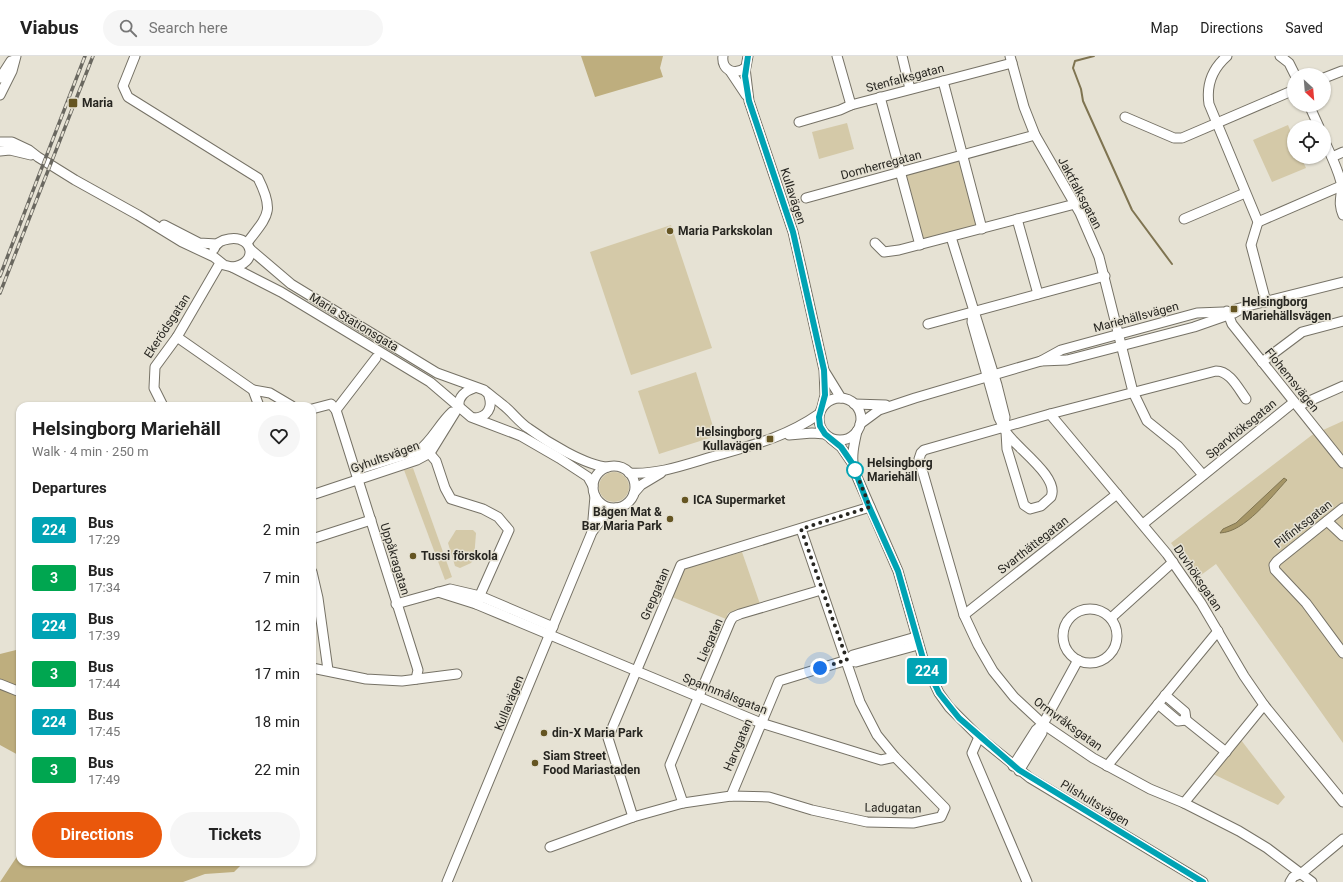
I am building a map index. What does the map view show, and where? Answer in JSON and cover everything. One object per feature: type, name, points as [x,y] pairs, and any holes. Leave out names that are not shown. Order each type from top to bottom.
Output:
[{"type":"street","points":[[0,78],[15,56]]},
{"type":"street","points":[[0,95],[9,78],[15,56]]},
{"type":"street","points":[[135,56],[123,86],[128,98],[258,178],[265,192],[269,206],[264,220],[249,246],[249,258],[241,265],[232,266]]},
{"type":"street","name":"Kullavägen","points":[[608,467],[615,466],[629,473],[664,471],[780,436],[806,424],[821,411],[825,395],[824,370],[793,232],[749,101],[737,79],[724,66],[723,56]]},
{"type":"street","points":[[730,71],[738,72],[747,62],[757,56]]},
{"type":"street","points":[[837,56],[851,105]]},
{"type":"street","points":[[902,56],[910,89]]},
{"type":"street","points":[[1227,56],[1216,68],[1208,85],[1209,104],[1258,222],[1251,245],[1266,302]]},
{"type":"street","points":[[1280,56],[1289,63],[1292,68]]},
{"type":"street","name":"Stenfalksgatan","points":[[799,122],[840,110],[851,105],[943,81],[1011,59]]},
{"type":"street","name":"Jaktfalksgatan","points":[[1011,59],[1024,107],[1035,135],[1075,204],[1088,231],[1105,276],[1122,345]]},
{"type":"street","name":"Kullavägen","points":[[747,62],[749,101]]},
{"type":"street","points":[[1331,75],[1342,70]]},
{"type":"street","points":[[943,81],[982,229]]},
{"type":"street","points":[[1125,117],[1174,138],[1182,138],[1287,93]]},
{"type":"street","points":[[880,97],[920,245]]},
{"type":"street","name":"Domherregatan","points":[[806,198],[1035,135]]},
{"type":"street","name":"Maria Stationsgata","points":[[0,142],[12,142],[29,150],[38,158],[138,214],[182,242],[281,292],[428,381],[459,406],[466,414],[521,436],[584,474],[594,486]]},
{"type":"street","name":"Maria Stationsgata","points":[[0,151],[10,150],[38,158]]},
{"type":"street","points":[[1343,152],[1332,157],[1341,186],[1342,194],[1339,206],[1343,215]]},
{"type":"street","points":[[1258,222],[1341,186]]},
{"type":"street","points":[[1184,219],[1245,193]]},
{"type":"street","points":[[875,243],[884,252],[920,245],[1075,204]]},
{"type":"street","name":"Maria Stationsgata","points":[[138,214],[199,243],[217,244],[225,239],[233,238],[249,246],[290,284],[437,373],[474,388],[484,390],[489,396],[503,405],[527,428],[587,463],[598,467],[608,467]]},
{"type":"street","points":[[1017,219],[1038,294]]},
{"type":"street","points":[[951,237],[973,312],[972,322],[990,376],[999,418],[1005,429],[1047,477],[1053,488],[1051,497],[1034,508],[1027,508],[1022,500],[1007,449],[1005,429]]},
{"type":"street","points":[[217,244],[214,248],[218,260]]},
{"type":"street","name":"Ekerödsgatan","points":[[160,402],[156,395],[153,373],[155,368],[177,337],[218,260]]},
{"type":"street","points":[[928,324],[1105,276]]},
{"type":"street","name":"Mariehällsvägen","points":[[854,404],[874,406],[891,405],[1041,362],[1067,360],[1194,327],[1241,308],[1343,282]]},
{"type":"street","name":"Mariehällsvägen","points":[[1041,362],[1061,350],[1197,313],[1227,313]]},
{"type":"street","name":"Flohemsvägen","points":[[1227,313],[1232,324],[1343,463]]},
{"type":"street","points":[[1262,362],[1302,332],[1343,321]]},
{"type":"street","points":[[177,337],[253,390],[270,393],[285,402]]},
{"type":"street","name":"Sparvhöksgatan","points":[[1122,345],[1133,392],[1147,421],[1178,446],[1203,475]]},
{"type":"street","points":[[316,408],[331,404],[336,410],[376,358]]},
{"type":"street","name":"Kullavägen","points":[[824,370],[841,398]]},
{"type":"street","points":[[1005,429],[1050,414],[1133,392],[1222,371],[1227,374],[1246,399]]},
{"type":"street","name":"Sparvhöksgatan","points":[[1143,524],[1203,475],[1296,404],[1343,386]]},
{"type":"street","points":[[459,406],[462,395],[474,388]]},
{"type":"street","points":[[253,390],[258,402]]},
{"type":"street","points":[[475,418],[481,418],[488,411],[491,401],[489,396]]},
{"type":"street","points":[[841,398],[854,404],[859,412],[859,427],[845,439],[828,436],[820,426],[821,411],[832,400],[841,398]]},
{"type":"street","name":"Mariehällsvägen","points":[[859,427],[891,405]]},
{"type":"street","name":"Gyhultsvägen","points":[[316,494],[417,460],[427,450],[442,421],[459,406]]},
{"type":"street","name":"Uppåkragatan","points":[[336,410],[359,479],[396,604],[450,588],[551,631]]},
{"type":"street","name":"Duvhöksgatan","points":[[1050,414],[1143,524],[1173,562],[1218,631],[1244,676],[1264,705],[1343,802]]},
{"type":"street","name":"Pilshultsvägen","points":[[852,463],[853,448],[859,427]]},
{"type":"street","name":"Ormvråksgatan","points":[[1005,429],[924,450],[918,459],[964,615],[978,645],[993,671],[1014,697],[1043,724],[1107,766],[1150,789],[1184,803],[1267,848],[1312,882]]},
{"type":"street","name":"Kullavägen","points":[[780,436],[812,433],[828,436]]},
{"type":"street","name":"Pilshultsvägen","points":[[828,436],[841,447],[852,463],[898,571],[917,640],[930,676],[939,693],[959,718],[1016,768],[1203,882]]},
{"type":"street","points":[[427,450],[436,461],[445,488],[451,499],[483,509],[498,517],[509,530],[478,600]]},
{"type":"street","name":"Gyhultsvägen","points":[[356,470],[406,456],[418,451],[427,450]]},
{"type":"street","points":[[594,486],[598,474],[608,467]]},
{"type":"street","name":"Kullavägen","points":[[447,882],[592,532],[606,513],[629,502],[641,485],[664,471]]},
{"type":"street","points":[[629,473],[634,482],[634,493]]},
{"type":"street","name":"Kullavägen","points":[[592,532],[595,496],[594,486]]},
{"type":"street","name":"Svarthättegatan","points":[[964,615],[1117,494]]},
{"type":"street","points":[[595,496],[601,504],[616,508]]},
{"type":"street","name":"Grepgatan","points":[[633,817],[608,738],[681,565],[870,507]]},
{"type":"street","name":"Pilfinksgatan","points":[[1343,508],[1274,565],[1275,570],[1310,608],[1343,653]]},
{"type":"street","points":[[316,538],[371,520]]},
{"type":"street","points":[[1327,521],[1343,536]]},
{"type":"street","name":"Ladugatan","points":[[550,847],[633,817],[683,803],[730,796],[769,797],[812,810],[867,822],[914,823],[941,816],[945,808],[895,757],[877,735],[860,702],[847,660],[821,590],[801,529]]},
{"type":"street","points":[[1110,618],[1173,562]]},
{"type":"street","points":[[316,589],[328,670]]},
{"type":"street","name":"Liegatan","points":[[683,803],[670,765],[734,617],[821,590]]},
{"type":"street","points":[[396,604],[418,670],[416,679]]},
{"type":"street","points":[[1091,609],[1102,611],[1114,624],[1117,637],[1113,650],[1105,658],[1096,662],[1087,663],[1078,660],[1069,653],[1062,638],[1064,626],[1070,617],[1080,611],[1091,609]]},
{"type":"street","name":"Spannmålsgatan","points":[[551,631],[636,670],[761,723],[881,760],[895,757]]},
{"type":"street","points":[[1107,766],[1218,631]]},
{"type":"street","name":"Harvgatan","points":[[730,796],[779,681],[847,660],[853,655],[917,640]]},
{"type":"street","points":[[1016,768],[1036,730],[1043,724],[1078,660]]},
{"type":"street","points":[[316,668],[366,679],[402,680],[456,674]]},
{"type":"street","points":[[0,684],[16,690]]},
{"type":"street","points":[[1165,695],[1185,712],[1186,720],[1226,752]]},
{"type":"street","points":[[1158,704],[1178,721],[1186,720]]},
{"type":"street","points":[[1184,803],[1264,705]]},
{"type":"street","points":[[979,737],[972,753],[1027,882]]},
{"type":"street","points":[[1290,882],[1293,877],[1302,873],[1343,839]]},
{"type":"street","points":[[1298,882],[1302,873]]},
{"type":"shaded area","points":[[581,56],[663,56],[660,68],[663,77],[595,97]]},
{"type":"shaded area","points":[[847,123],[854,149],[819,159],[812,132]]},
{"type":"shaded area","points":[[1287,125],[1287,164],[1304,164],[1306,168],[1272,182],[1253,140]]},
{"type":"shaded area","points":[[961,160],[978,226],[922,240],[905,174]]},
{"type":"shaded area","points":[[671,225],[712,348],[631,375],[590,252]]},
{"type":"shaded area","points":[[696,372],[716,436],[659,454],[638,391]]},
{"type":"shaded area","points":[[1343,421],[1343,743],[1216,564],[1197,578],[1171,543],[1312,435]]},
{"type":"shaded area","points":[[413,468],[452,577],[445,580],[404,470]]},
{"type":"shaded area","points":[[614,472],[625,476],[629,487],[625,498],[614,502],[603,498],[599,487],[603,476]]},
{"type":"shaded area","points":[[1284,478],[1287,480],[1248,520],[1239,527],[1220,533],[1223,529],[1236,523]]},
{"type":"shaded area","points":[[456,530],[473,530],[476,533],[474,559],[471,563],[460,568],[455,566],[448,543]]},
{"type":"shaded area","points":[[742,552],[760,604],[728,613],[726,619],[672,597],[684,569]]},
{"type":"shaded area","points":[[16,650],[16,754],[0,745],[0,654]]},
{"type":"shaded area","points":[[1241,740],[1285,797],[1278,805],[1211,773]]},
{"type":"shaded area","points":[[16,858],[16,866],[240,866],[234,872],[205,874],[183,882],[0,882]]},
{"type":"waterway","points":[[1094,56],[1075,61],[1073,68],[1081,89],[1083,101],[1132,210],[1172,264]]},
{"type":"railway","points":[[0,276],[85,56]]},
{"type":"railway","points":[[0,293],[93,56]]},
{"type":"bus line","name":"224","points":[[748,56],[749,61],[745,68],[745,76],[749,101],[793,232],[824,370],[825,395],[819,417],[820,426],[825,434],[841,447],[852,463],[867,502],[889,547],[907,597],[918,644],[924,662],[939,693],[959,718],[1013,766],[1048,789],[1203,882]]},
{"type":"place","name":"Maria","points":[[73,103]]},
{"type":"place","name":"Maria Parkskolan","points":[[670,231]]},
{"type":"place","name":"Helsingborg Mariehällsvägen","points":[[1234,309]]},
{"type":"place","name":"Helsingborg Kullavägen","points":[[770,439]]},
{"type":"place","name":"Helsingborg Mariehäll","points":[[855,470]]},
{"type":"place","name":"ICA Supermarket","points":[[685,500]]},
{"type":"place","name":"Bågen Mat & Bar Maria Park","points":[[670,519]]},
{"type":"place","name":"Tussi förskola","points":[[413,556]]},
{"type":"place","name":"din-X Maria Park","points":[[544,733]]},
{"type":"place","name":"Siam Street Food Mariastaden","points":[[535,763]]},
{"type":"route","points":[[820,668],[847,660],[843,653],[801,529],[870,507],[855,470]]}]
